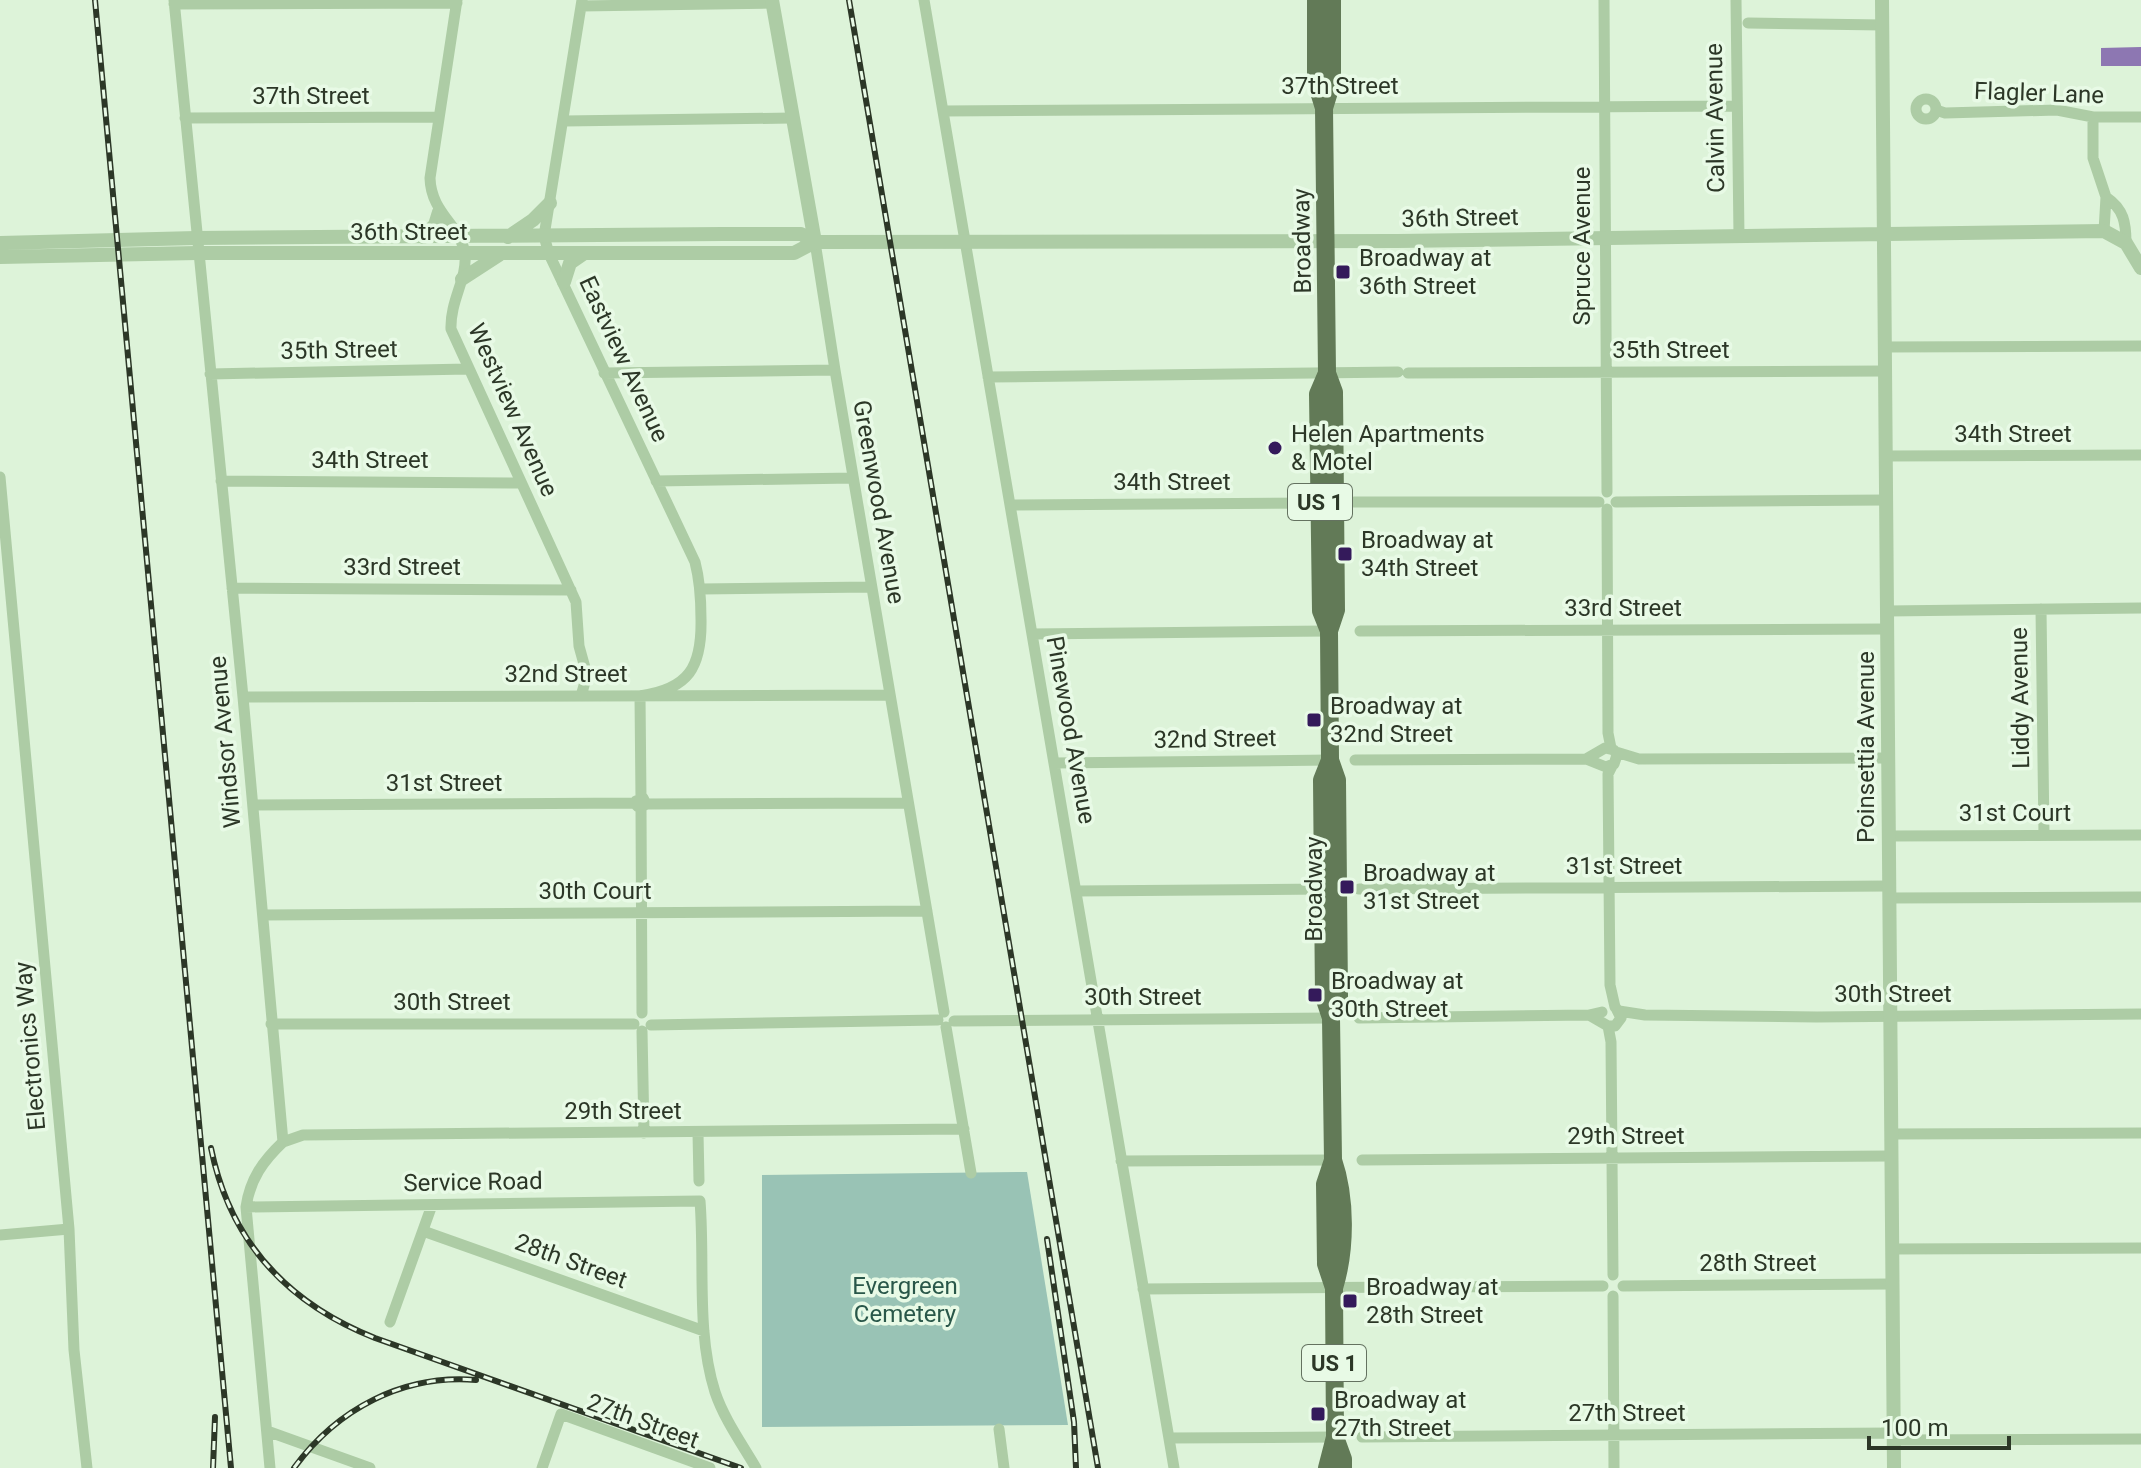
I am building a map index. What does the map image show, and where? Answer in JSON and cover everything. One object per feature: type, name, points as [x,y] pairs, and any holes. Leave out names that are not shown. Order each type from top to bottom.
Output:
[{"type":"main road","name":"Broadway","points":[[1316,0],[1316,82],[1324,108],[1327,373],[1334,392],[1336,502],[1336,610],[1329,631],[1330,760],[1337,780],[1331,888],[1339,996],[1331,1018],[1333,1160],[1325,1184],[1326,1264],[1334,1288],[1335,1437],[1327,1468]]},
{"type":"main road","name":"Broadway","points":[[1324,108],[1332,82],[1332,0]]},
{"type":"main road","name":"Broadway","points":[[1335,1437],[1343,1468]]},
{"type":"street","name":"Pinewood Avenue","points":[[924,0],[1174,1468]]},
{"type":"street","name":"Spruce Avenue","points":[[1604,0],[1607,492],[1614,495],[1607,504]]},
{"type":"street","name":"Calvin Avenue","points":[[1736,0],[1739,236]]},
{"type":"street","name":"Poinsettia Avenue","points":[[1882,0],[1894,1468]]},
{"type":"street","points":[[174,2],[457,1]]},
{"type":"street","name":"Westview Avenue","points":[[457,1],[430,178],[433,199],[459,237],[465,254],[462,279],[451,313],[451,329],[519,483],[571,590],[577,609],[579,646],[587,675],[581,696]]},
{"type":"street","name":"Windsor Avenue","points":[[174,2],[243,697],[283,1142]]},
{"type":"street","points":[[582,3],[772,2]]},
{"type":"street","name":"Greenwood Avenue","points":[[772,2],[971,1173]]},
{"type":"street","name":"Eastview Avenue","points":[[582,3],[544,236],[549,254],[604,373],[695,562],[701,589],[702,639],[694,667],[674,688],[640,696]]},
{"type":"street","points":[[1748,23],[1882,25]]},
{"type":"street","name":"37th Street","points":[[943,111],[1737,106]]},
{"type":"street","name":"Flagler Lane","points":[[1936,110],[1945,113],[2057,110],[2093,117],[2141,117]]},
{"type":"street","name":"37th Street","points":[[185,118],[438,117]]},
{"type":"street","points":[[2093,117],[2093,158],[2106,197],[2104,231],[2126,243]]},
{"type":"street","points":[[564,121],[792,118]]},
{"type":"street","points":[[2106,197],[2122,212],[2126,243],[2141,268]]},
{"type":"street","points":[[508,237],[533,220],[550,203]]},
{"type":"street","points":[[423,237],[435,225],[439,212]]},
{"type":"street","name":"36th Street","points":[[0,243],[197,245],[499,255],[794,253],[815,242],[2104,231]]},
{"type":"street","name":"36th Street","points":[[0,257],[197,245],[423,237],[801,234],[815,242]]},
{"type":"street","points":[[564,282],[570,263],[583,254]]},
{"type":"street","points":[[462,279],[499,255]]},
{"type":"street","points":[[1885,347],[2141,346]]},
{"type":"street","name":"35th Street","points":[[210,374],[468,369]]},
{"type":"street","points":[[604,373],[835,370]]},
{"type":"street","name":"35th Street","points":[[988,377],[1885,371]]},
{"type":"street","name":"34th Street","points":[[1886,456],[2141,455]]},
{"type":"street","name":"Electronics Way","points":[[0,477],[69,1229],[74,1350],[87,1468]]},
{"type":"street","points":[[656,481],[853,478]]},
{"type":"street","name":"34th Street","points":[[221,481],[519,483]]},
{"type":"street","name":"34th Street","points":[[1010,505],[1336,502],[1607,504],[1886,500]]},
{"type":"street","points":[[1607,504],[1613,1275]]},
{"type":"street","points":[[701,589],[871,587]]},
{"type":"street","name":"33rd Street","points":[[232,588],[571,590]]},
{"type":"street","points":[[1887,611],[2141,608]]},
{"type":"street","name":"Liddy Avenue","points":[[2041,609],[2044,835]]},
{"type":"street","name":"33rd Street","points":[[1360,631],[1887,629]]},
{"type":"street","points":[[1032,634],[1329,631]]},
{"type":"street","name":"32nd Street","points":[[243,697],[890,695]]},
{"type":"street","points":[[640,696],[642,1013],[650,1017],[642,1026],[644,1133]]},
{"type":"street","points":[[1355,760],[1888,758]]},
{"type":"street","name":"32nd Street","points":[[1054,763],[1330,760]]},
{"type":"street","name":"31st Street","points":[[253,805],[908,803]]},
{"type":"street","name":"31st Court","points":[[1889,836],[2141,835]]},
{"type":"street","points":[[1076,891],[1331,888]]},
{"type":"street","name":"31st Street","points":[[1359,889],[1610,888],[2141,897]]},
{"type":"street","name":"30th Court","points":[[263,915],[927,911]]},
{"type":"street","name":"30th Street","points":[[1359,1018],[2141,1014]]},
{"type":"street","name":"30th Street","points":[[271,1024],[642,1026],[1097,1018],[1331,1018]]},
{"type":"street","name":"29th Street","points":[[283,1142],[303,1135],[964,1129]]},
{"type":"street","points":[[698,1133],[699,1181]]},
{"type":"street","points":[[1891,1134],[2141,1133]]},
{"type":"street","points":[[270,1468],[246,1207],[256,1173],[283,1142]]},
{"type":"street","name":"29th Street","points":[[1362,1160],[1891,1156]]},
{"type":"street","points":[[1121,1161],[1333,1160]]},
{"type":"street","name":"Service Road","points":[[246,1207],[700,1201],[704,1331]]},
{"type":"street","points":[[390,1322],[432,1205]]},
{"type":"street","points":[[0,1235],[69,1229]]},
{"type":"street","name":"28th Street","points":[[423,1231],[704,1331]]},
{"type":"street","points":[[1892,1249],[2141,1248]]},
{"type":"street","points":[[1613,1275],[1621,1280],[1623,1286],[1619,1294],[1613,1296],[1607,1294],[1603,1286],[1604,1280],[1613,1275]]},
{"type":"street","name":"28th Street","points":[[1623,1286],[1892,1284]]},
{"type":"street","points":[[1143,1289],[1603,1286]]},
{"type":"street","points":[[1613,1296],[1614,1468]]},
{"type":"street","points":[[704,1331],[706,1357],[716,1395],[756,1468]]},
{"type":"street","name":"27th Street","points":[[542,1468],[561,1414],[710,1468]]},
{"type":"street","points":[[999,1429],[1004,1468]]},
{"type":"street","points":[[267,1431],[370,1468]]},
{"type":"street","name":"27th Street","points":[[1362,1437],[1614,1435],[2141,1439]]},
{"type":"street","points":[[1169,1438],[1335,1437]]},
{"type":"green space","name":"Evergreen Cemetery","points":[[1027,1172],[1068,1425],[762,1427],[762,1175]]},
{"type":"shaded area","points":[[2141,47],[2141,66],[2101,66],[2101,48]]},
{"type":"railway","points":[[95,0],[231,1468]]},
{"type":"railway","points":[[849,0],[1098,1468]]},
{"type":"railway","points":[[211,1148],[232,1212],[248,1240],[289,1287],[343,1324],[741,1468]]},
{"type":"railway","points":[[1047,1239],[1074,1422],[1076,1468]]},
{"type":"railway","points":[[294,1468],[330,1429],[374,1400],[423,1383],[476,1380]]},
{"type":"railway","points":[[213,1468],[215,1417]]},
{"type":"place","name":"Broadway at 36th Street","points":[[1343,272]]},
{"type":"place","name":"Helen Apartments & Motel","points":[[1275,448]]},
{"type":"place","name":"Broadway at 34th Street","points":[[1345,554]]},
{"type":"place","name":"Broadway at 32nd Street","points":[[1314,720]]},
{"type":"place","name":"Broadway at 31st Street","points":[[1347,887]]},
{"type":"place","name":"Broadway at 30th Street","points":[[1315,995]]},
{"type":"place","name":"Broadway at 28th Street","points":[[1350,1301]]},
{"type":"place","name":"Broadway at 27th Street","points":[[1318,1414]]}]
